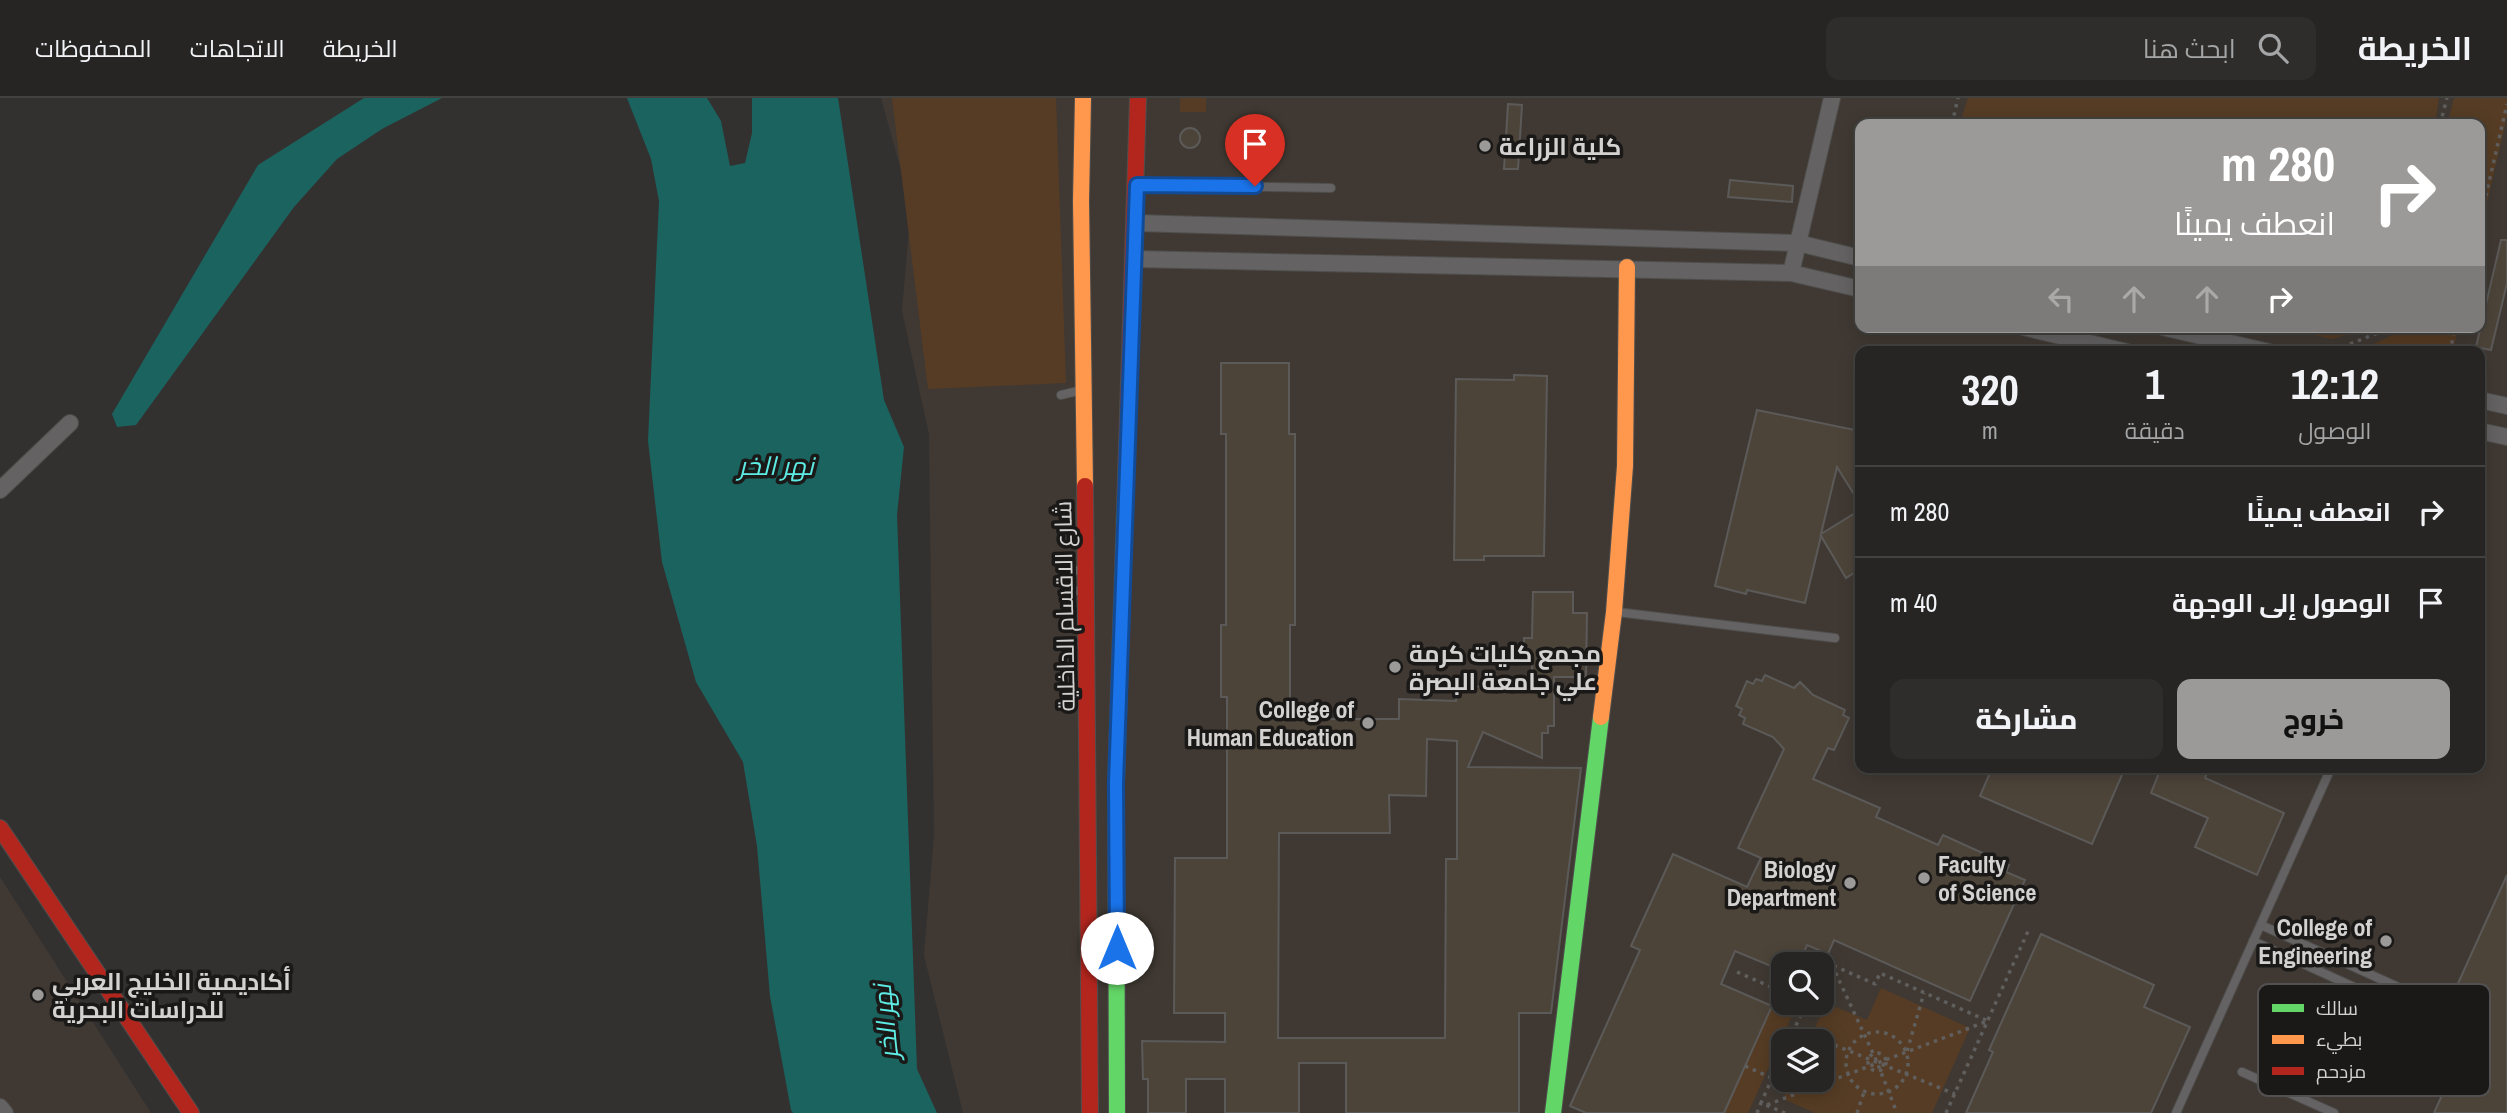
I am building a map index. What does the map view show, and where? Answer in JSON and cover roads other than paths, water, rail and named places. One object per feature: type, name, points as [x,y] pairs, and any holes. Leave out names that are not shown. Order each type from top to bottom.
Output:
[{"type":"street","name":"شارع الاقسام الداخلية","points":[[1083,98],[1087,588],[1083,831],[1090,1113]]},
{"type":"street","points":[[1118,1113],[1116,783],[1135,259],[1138,98]]},
{"type":"street","points":[[1791,273],[1832,98]]},
{"type":"street","points":[[1136,223],[1798,243],[1855,257]]},
{"type":"street","points":[[1135,259],[1627,267],[1791,273],[1855,288]]},
{"type":"street","points":[[1553,1113],[1614,612],[1625,466],[1627,267]]},
{"type":"street","points":[[2048,333],[2102,346]]},
{"type":"street","points":[[2188,333],[2243,346]]},
{"type":"street","points":[[2485,401],[2507,406]]},
{"type":"street","points":[[0,490],[70,423]]},
{"type":"street","points":[[2485,434],[2507,437]]},
{"type":"street","points":[[0,828],[191,1113]]},
{"type":"street","points":[[0,1107],[5,1113]]},
{"type":"lane","points":[[1137,185],[1331,188]]},
{"type":"lane","points":[[1061,395],[1084,390]]},
{"type":"lane","points":[[1068,571],[1086,570]]},
{"type":"lane","points":[[1069,593],[1087,588]]},
{"type":"lane","points":[[1614,612],[1835,638]]},
{"type":"lane","points":[[2175,1113],[2330,773]]},
{"type":"lane","points":[[2261,925],[2391,984]]},
{"type":"lane","points":[[2253,942],[2346,984]]},
{"type":"lane","points":[[2242,1072],[2258,1079]]},
{"type":"lane","points":[[2296,1096],[2334,1113]]},
{"type":"water","points":[[364,98],[442,98],[382,129],[337,159],[294,207],[136,425],[117,427],[112,414],[258,165]]},
{"type":"water","name":"نهر الخر","points":[[627,98],[707,98],[721,121],[730,166],[745,163],[752,133],[752,98],[838,98],[884,400],[904,447],[897,515],[917,1069],[937,1113],[793,1113],[791,1110],[770,996],[757,846],[743,762],[696,682],[662,562],[648,441],[659,201],[651,159]]},
{"type":"place","name":"كلية الزراعة","points":[[1485,146]]},
{"type":"place","name":"مجمع كليات كرمة علي جامعة البصرة","points":[[1395,667]]},
{"type":"place","name":"College of Human Education","points":[[1368,723]]},
{"type":"place","name":"Faculty of Science","points":[[1924,878]]},
{"type":"place","name":"Biology Department","points":[[1850,883]]},
{"type":"place","name":"College of Engineering","points":[[2386,941]]},
{"type":"place","name":"أكاديمية الخليج العربي للدراسات البحرية","points":[[38,995]]}]
